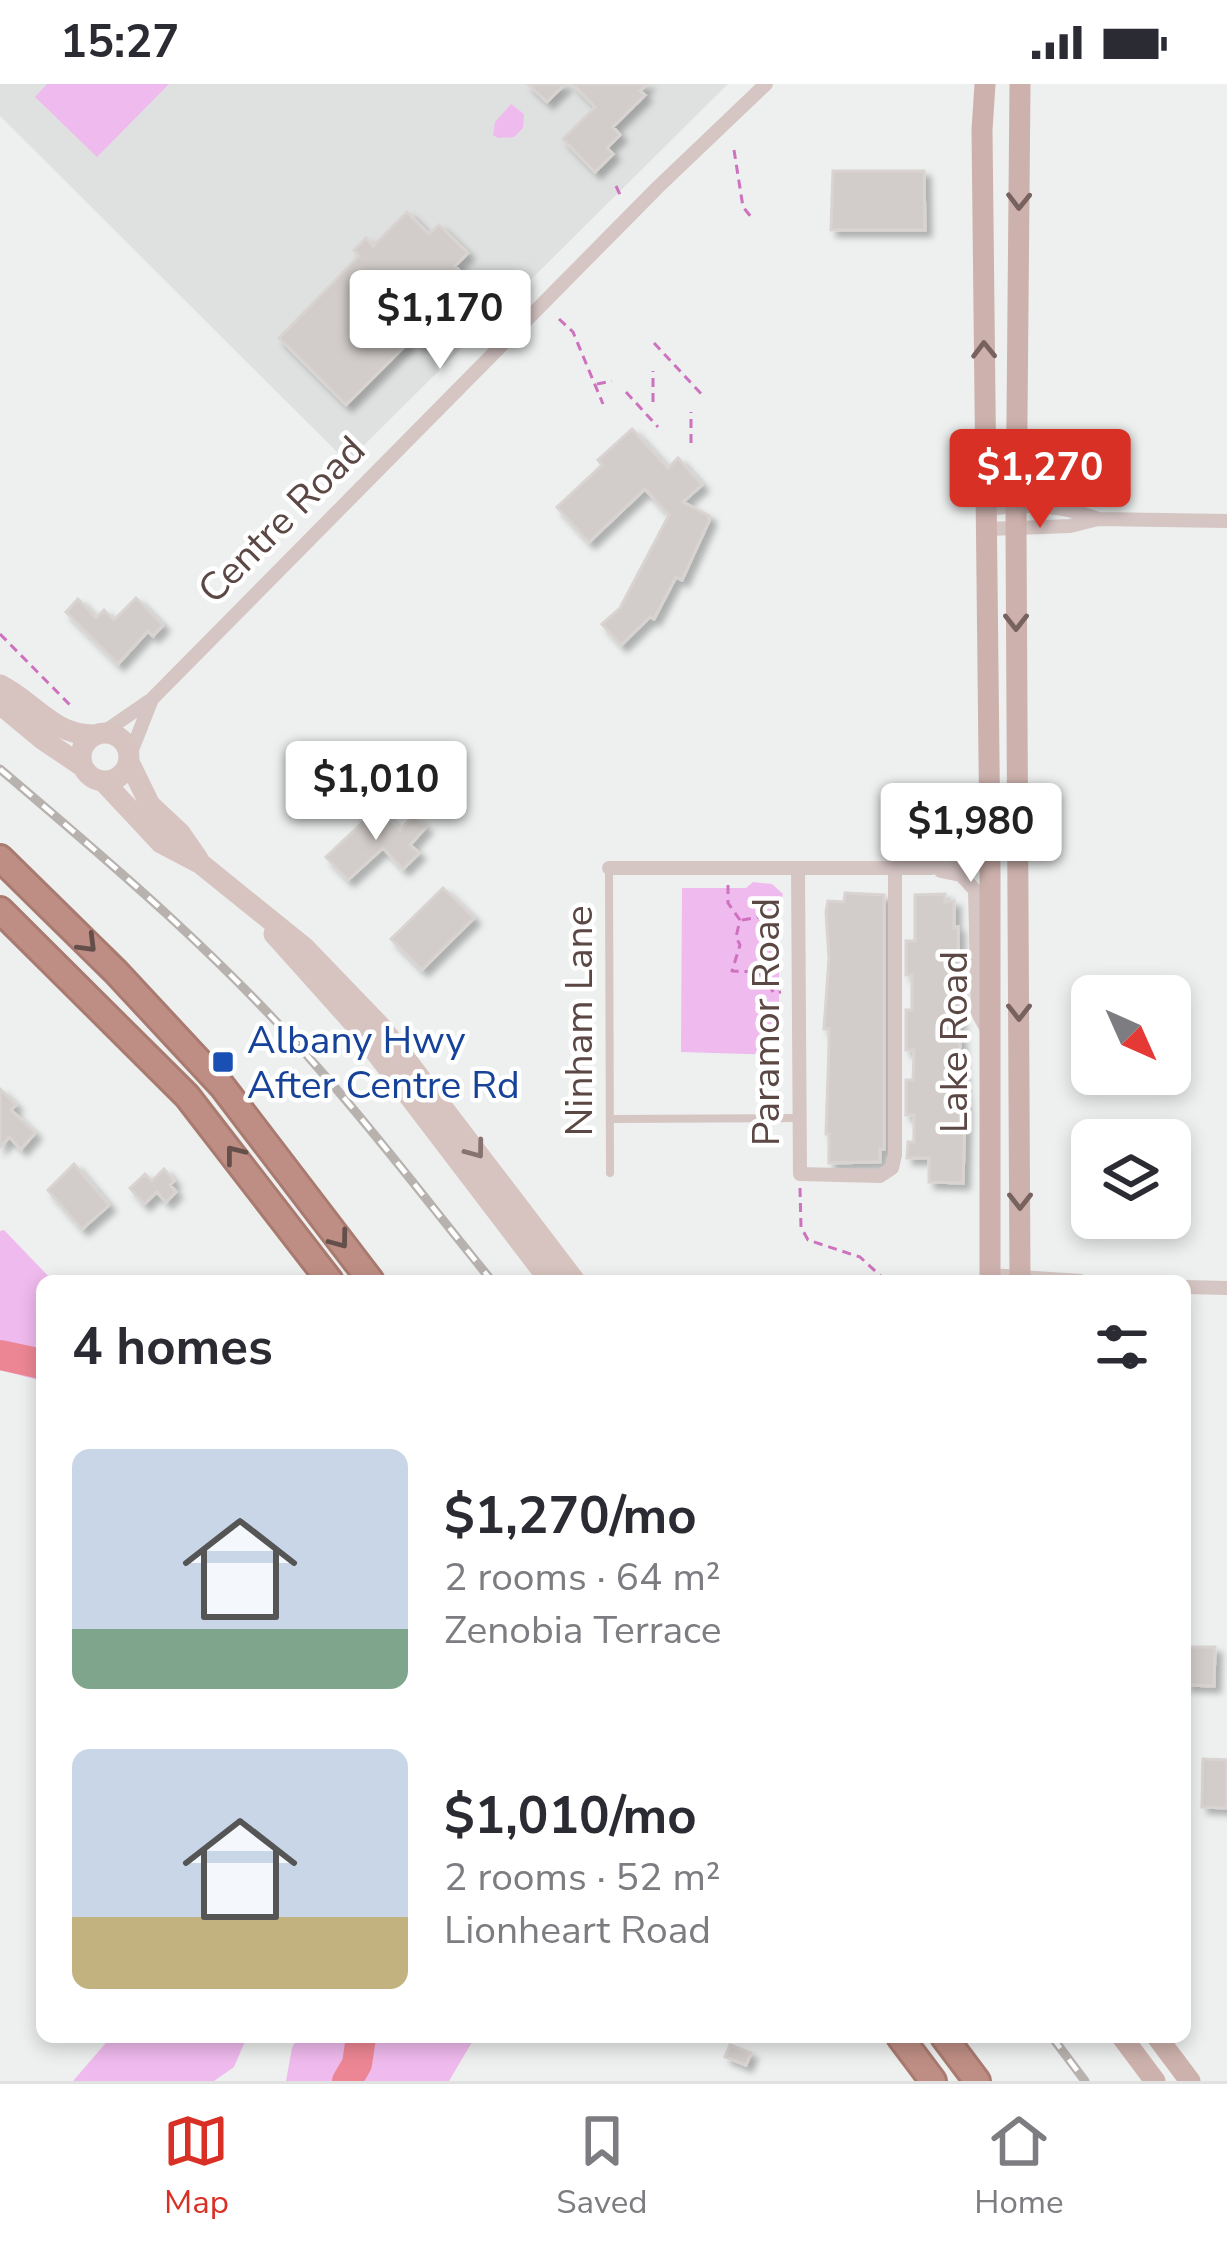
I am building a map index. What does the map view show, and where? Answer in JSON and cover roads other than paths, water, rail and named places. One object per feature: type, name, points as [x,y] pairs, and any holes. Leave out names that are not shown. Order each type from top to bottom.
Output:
[{"type":"highway","points":[[1,862],[116,972],[222,1086],[366,1275]]},
{"type":"highway","points":[[0,910],[187,1096],[325,1275]]},
{"type":"highway","points":[[904,2043],[933,2081]]},
{"type":"highway","points":[[948,2043],[977,2081]]},
{"type":"main road","name":"Lake Road","points":[[985,84],[990,1275]]},
{"type":"main road","name":"Lake Road","points":[[1020,84],[1016,505],[1020,1275]]},
{"type":"main road","points":[[0,685],[31,703],[56,728],[124,741],[150,805],[180,833],[201,864]]},
{"type":"main road","points":[[0,704],[91,777],[104,782],[161,843],[201,864],[304,948],[382,1028],[570,1275]]},
{"type":"main road","points":[[82,766],[84,746],[99,734]]},
{"type":"main road","points":[[104,782],[117,778],[129,759]]},
{"type":"main road","points":[[256,909],[291,957],[351,1020],[545,1275]]},
{"type":"main road","points":[[1126,2043],[1155,2081]]},
{"type":"main road","points":[[1162,2043],[1190,2081]]},
{"type":"street","name":"Centre Road","points":[[99,734],[152,698],[766,84]]},
{"type":"street","points":[[987,519],[1016,505],[1072,508],[1098,519]]},
{"type":"street","points":[[987,519],[1016,528],[1070,526],[1098,519],[1227,521]]},
{"type":"street","name":"Centre Road","points":[[129,759],[152,698]]},
{"type":"street","points":[[609,868],[930,868],[963,862],[990,848]]},
{"type":"street","name":"Paramor Road","points":[[798,869],[800,1174],[880,1176],[895,1162],[895,868]]},
{"type":"street","points":[[930,868],[961,875],[975,890],[978,1013],[990,1034]]},
{"type":"street","points":[[1191,1287],[1227,1288]]},
{"type":"lane","name":"Ninham Lane","points":[[609,868],[610,1173]]},
{"type":"lane","points":[[610,1119],[800,1118]]},
{"type":"waterway","points":[[0,1355],[36,1363]]},
{"type":"waterway","points":[[347,2081],[357,2064],[360,2043]]},
{"type":"railway","points":[[0,769],[125,876],[283,1028],[487,1275]]},
{"type":"railway","points":[[1056,2043],[1085,2081]]},
{"type":"place","name":"Albany Hwy After Centre Rd","points":[[223,1062]]}]
